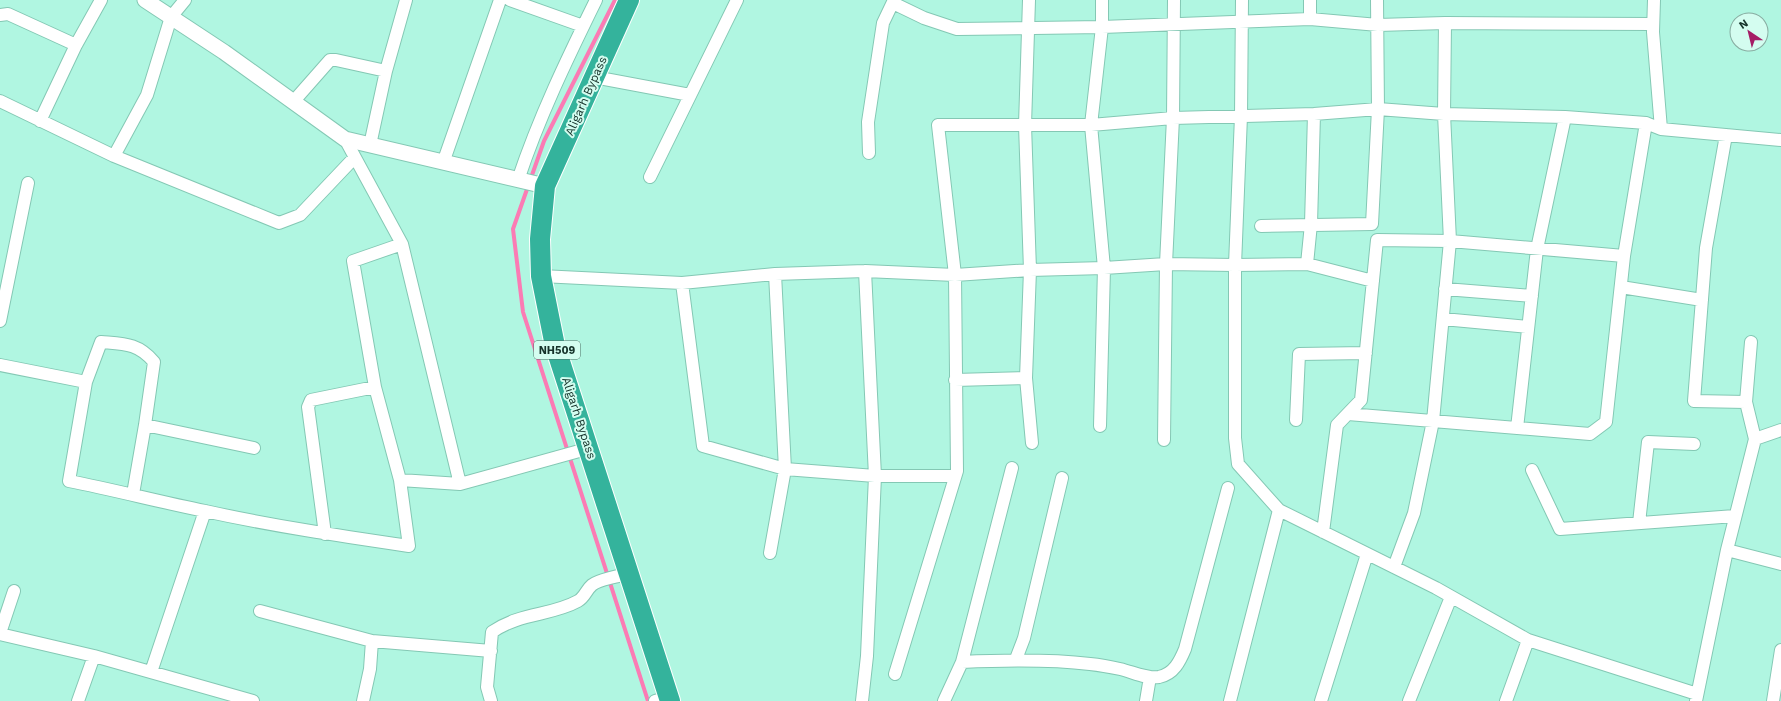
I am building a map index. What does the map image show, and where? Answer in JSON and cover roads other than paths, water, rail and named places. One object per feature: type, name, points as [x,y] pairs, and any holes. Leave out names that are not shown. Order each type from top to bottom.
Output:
[{"type":"highway","name":"Aligarh Bypass","points":[[629,0],[594,77],[531,183],[540,238],[541,276],[556,346],[585,449],[626,574],[663,700]]},
{"type":"street","points":[[40,121],[76,45],[100,0]]},
{"type":"street","points":[[145,0],[344,139],[531,183],[545,108],[596,0]]},
{"type":"street","points":[[114,156],[147,95],[171,17],[185,0]]},
{"type":"street","points":[[370,145],[386,71],[406,0]]},
{"type":"street","points":[[443,163],[500,0]]},
{"type":"street","points":[[510,0],[584,26]]},
{"type":"street","points":[[650,177],[737,0]]},
{"type":"street","points":[[1029,0],[1025,125],[1030,270],[1026,378],[1032,443]]},
{"type":"street","points":[[1100,426],[1104,268],[1091,125],[1102,27],[1102,0]]},
{"type":"street","points":[[1164,440],[1166,264],[1173,118],[1174,0]]},
{"type":"street","points":[[1242,0],[1241,116],[1235,265],[1235,438],[1238,464],[1279,510],[1451,597],[1528,640],[1696,697],[1727,550],[1755,439],[1746,402],[1751,342]]},
{"type":"street","points":[[1310,0],[1310,19]]},
{"type":"street","points":[[1367,416],[1361,400],[1377,240],[1372,224],[1378,109],[1377,0]]},
{"type":"street","points":[[1654,0],[1653,24],[1661,129]]},
{"type":"street","points":[[869,153],[868,122],[883,23],[893,1],[924,18],[958,29],[1102,27],[1310,19],[1378,25],[1445,23],[1653,24]]},
{"type":"street","points":[[0,14],[8,14],[76,45]]},
{"type":"street","points":[[1394,568],[1414,513],[1433,421],[1443,319],[1450,241],[1444,114],[1445,23]]},
{"type":"street","points":[[293,102],[330,60],[386,71]]},
{"type":"street","points":[[594,77],[690,95]]},
{"type":"street","points":[[0,101],[114,156],[280,223],[300,214],[354,158]]},
{"type":"street","points":[[894,674],[957,471],[955,274],[938,125],[1091,125],[1173,118],[1314,114],[1378,109],[1444,114],[1565,117],[1646,124],[1661,129],[1781,140]]},
{"type":"street","points":[[1307,264],[1311,224],[1314,114]]},
{"type":"street","points":[[1517,428],[1537,249],[1565,117]]},
{"type":"street","points":[[1348,414],[1590,434],[1606,422],[1624,256],[1646,124]]},
{"type":"street","points":[[1726,135],[1706,248],[1694,401],[1746,402]]},
{"type":"street","points":[[344,139],[402,244],[460,484]]},
{"type":"street","points":[[0,321],[28,183]]},
{"type":"street","points":[[1261,226],[1372,224]]},
{"type":"street","points":[[1377,240],[1450,241],[1624,256]]},
{"type":"street","points":[[133,494],[154,362],[145,352],[126,344],[101,342],[86,382],[69,481],[205,511],[325,534],[409,546],[400,480],[376,387],[353,261],[402,244]]},
{"type":"street","points":[[541,276],[682,283],[775,274],[865,272],[955,274],[1166,264],[1307,264],[1373,281]]},
{"type":"street","points":[[862,701],[867,656],[875,476],[865,272]]},
{"type":"street","points":[[770,553],[784,469],[775,274]]},
{"type":"street","points":[[682,283],[703,446],[784,469],[875,476],[955,476]]},
{"type":"street","points":[[1621,287],[1702,300]]},
{"type":"street","points":[[1445,289],[1532,296]]},
{"type":"street","points":[[1443,319],[1528,327]]},
{"type":"street","points":[[1296,420],[1299,354],[1366,353]]},
{"type":"street","points":[[0,365],[86,382]]},
{"type":"street","points":[[955,380],[1026,378]]},
{"type":"street","points":[[325,534],[308,407],[311,400],[376,387]]},
{"type":"street","points":[[1323,532],[1337,425],[1361,400]]},
{"type":"street","points":[[145,425],[254,448]]},
{"type":"street","points":[[1755,439],[1781,430]]},
{"type":"street","points":[[1639,523],[1648,442],[1694,444]]},
{"type":"street","points":[[400,480],[460,484],[585,449]]},
{"type":"street","points":[[944,701],[962,662],[1012,468]]},
{"type":"street","points":[[1532,470],[1560,529],[1735,516]]},
{"type":"street","points":[[1016,659],[1024,638],[1062,478]]},
{"type":"street","points":[[962,662],[1016,659],[1091,664],[1150,677],[1160,677],[1172,671],[1180,662],[1185,649],[1228,488]]},
{"type":"street","points":[[1230,701],[1279,510]]},
{"type":"street","points":[[151,672],[205,511]]},
{"type":"street","points":[[1727,550],[1781,564]]},
{"type":"street","points":[[1321,701],[1367,554]]},
{"type":"street","points":[[491,701],[487,687],[492,632],[514,620],[566,606],[578,601],[594,584],[626,574]]},
{"type":"street","points":[[14,591],[0,633],[94,656],[254,701]]},
{"type":"street","points":[[1409,701],[1451,597]]},
{"type":"street","points":[[260,611],[372,641],[491,651]]},
{"type":"street","points":[[1506,701],[1528,640]]},
{"type":"street","points":[[363,701],[370,669],[372,641]]},
{"type":"street","points":[[1773,701],[1781,650]]},
{"type":"street","points":[[78,701],[94,656]]},
{"type":"street","points":[[1146,701],[1150,677]]},
{"type":"waterway","points":[[615,0],[544,141],[513,229],[523,312],[648,701]]}]
